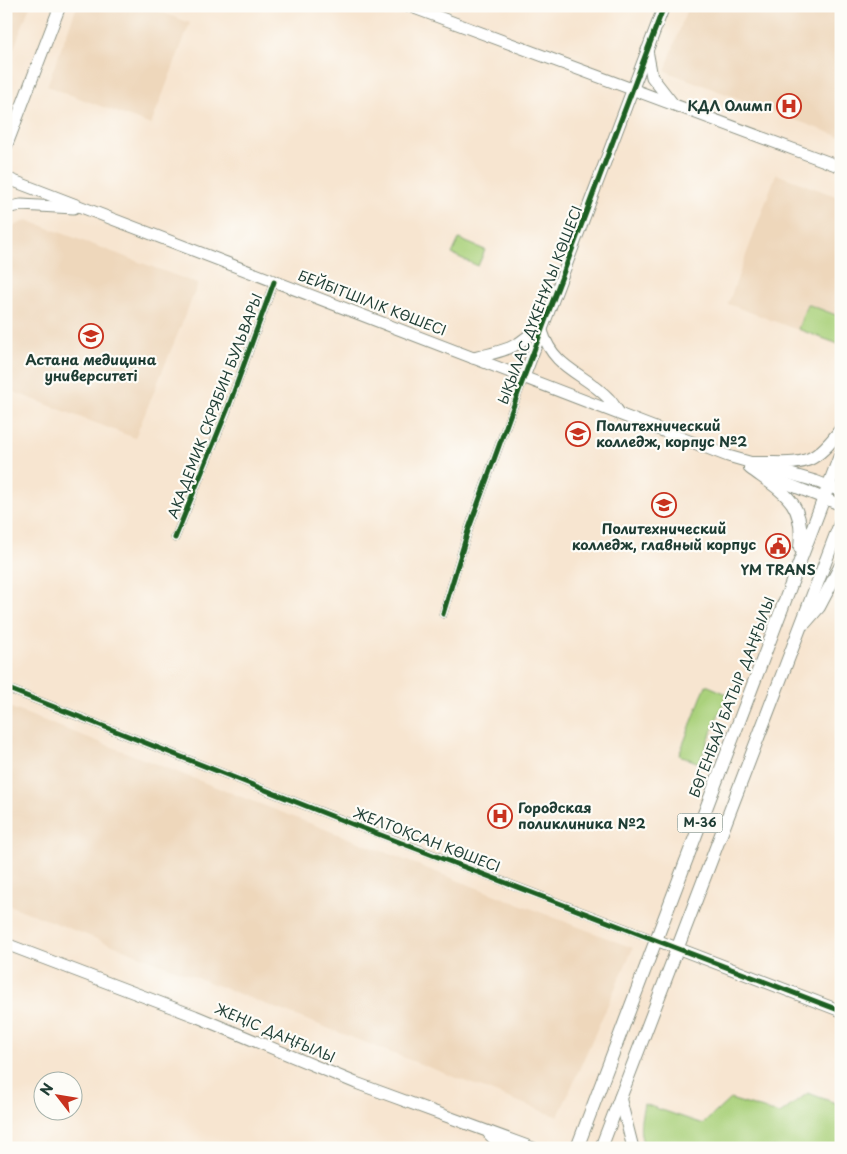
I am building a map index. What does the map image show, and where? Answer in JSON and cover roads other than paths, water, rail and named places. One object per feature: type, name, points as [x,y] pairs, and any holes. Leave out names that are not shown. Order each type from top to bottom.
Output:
[{"type":"main road","points":[[6,146],[60,6]]},
{"type":"main road","points":[[409,6],[676,108],[841,167]]},
{"type":"main road","name":"ЫҚЫЛАС ДҮКЕНҰЛЫ КӨШЕСІ","points":[[524,377],[664,6]]},
{"type":"main road","points":[[647,50],[652,78],[660,91],[676,108]]},
{"type":"main road","name":"БЕЙБІТШІЛІК КӨШЕСІ","points":[[6,178],[751,465],[823,499],[841,505]]},
{"type":"main road","points":[[6,208],[20,205],[84,209]]},
{"type":"main road","points":[[473,358],[506,351],[520,344],[532,335],[550,310]]},
{"type":"main road","points":[[542,331],[547,347],[557,360],[608,398],[620,414]]},
{"type":"main road","points":[[751,465],[806,462],[819,455],[841,429]]},
{"type":"main road","name":"БӨГЕНБАЙ БАТЫР ДАҢҒЫЛЫ","points":[[577,1148],[841,453]]},
{"type":"main road","points":[[751,465],[790,499],[799,514],[802,535],[799,561]]},
{"type":"main road","name":"БЕЙБІТШІЛІК КӨШЕСІ","points":[[751,465],[841,491]]},
{"type":"main road","name":"M-36","points":[[601,1148],[841,521]]},
{"type":"main road","points":[[799,631],[819,607],[841,565]]},
{"type":"main road","name":"ЖЕЛТОҚСАН КӨШЕСІ","points":[[656,940],[841,1011]]},
{"type":"main road","name":"ЖЕҢІС ДАҢҒЫЛЫ","points":[[6,944],[195,1016],[356,1083],[533,1148]]},
{"type":"main road","points":[[620,1097],[633,1148]]},
{"type":"main road","points":[[486,1131],[503,1148]]},
{"type":"street","name":"АКАДЕМИК СКРЯБИН БУЛЬВАРЫ","points":[[175,538],[228,408],[274,282]]},
{"type":"street","name":"ЫҚЫЛАС ДҮКЕНҰЛЫ КӨШЕСІ","points":[[442,614],[468,531],[524,377]]},
{"type":"street","name":"ЖЕЛТОҚСАН КӨШЕСІ","points":[[6,688],[357,826],[656,940]]},
{"type":"place","name":"КДЛ Олимп","points":[[789,106]]},
{"type":"place","name":"Астана медицина университеті","points":[[91,336]]},
{"type":"place","name":"Политехнический колледж, корпус №2","points":[[578,434]]},
{"type":"place","name":"Политехнический колледж, главный корпус","points":[[664,505]]},
{"type":"place","name":"YM TRANS","points":[[778,546]]},
{"type":"place","name":"Городская поликлиника №2","points":[[500,816]]}]
